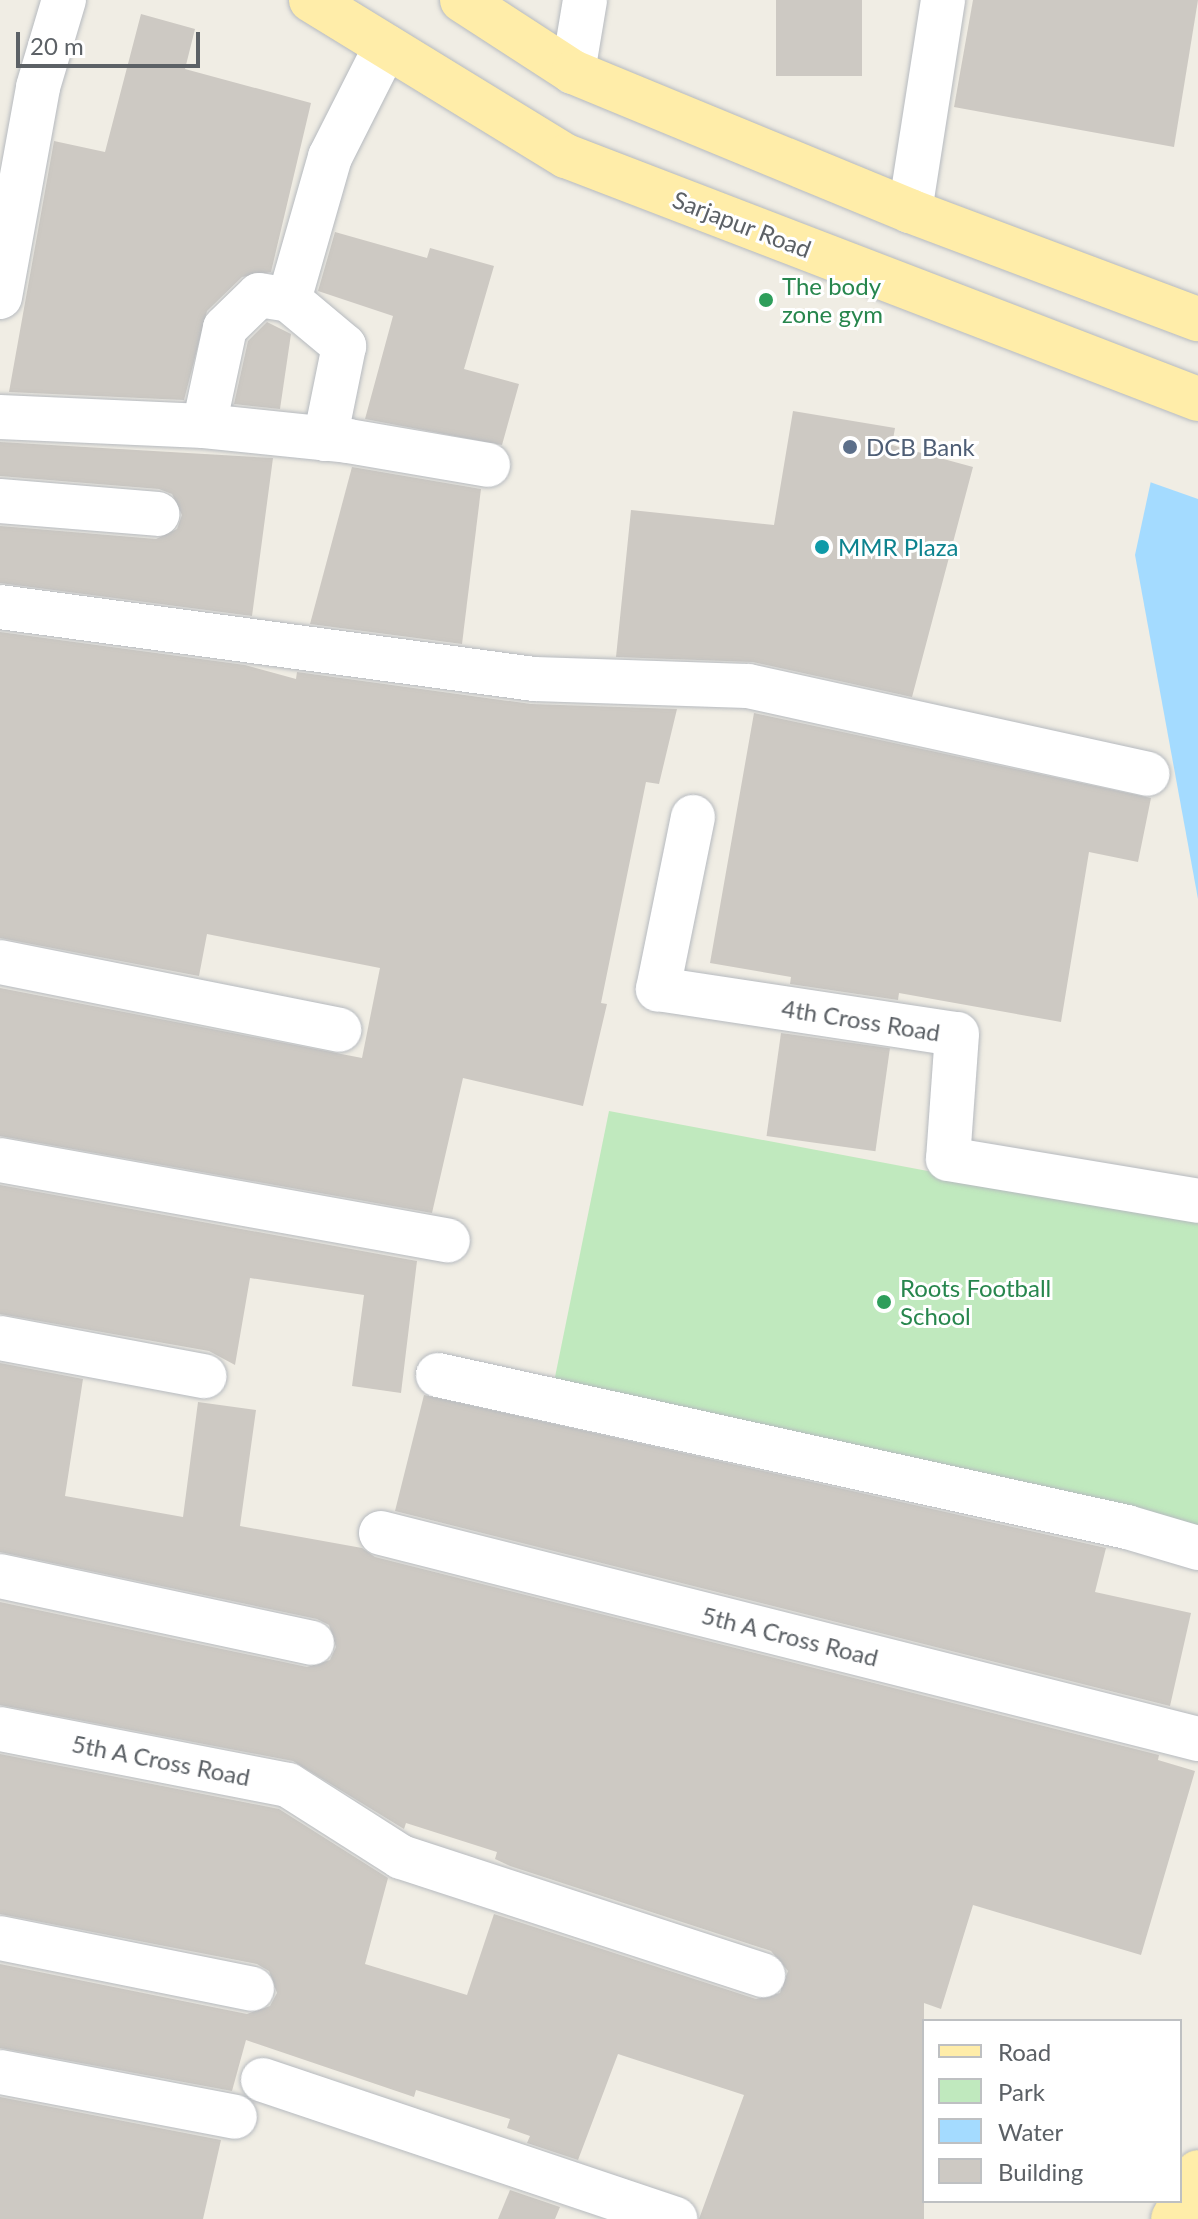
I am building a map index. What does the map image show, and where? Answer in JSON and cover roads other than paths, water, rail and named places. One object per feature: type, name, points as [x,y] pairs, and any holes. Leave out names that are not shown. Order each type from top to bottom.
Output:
[{"type":"main road","name":"Sarjapur Road","points":[[311,0],[566,156],[1198,399]]},
{"type":"main road","points":[[462,0],[573,72],[910,211],[1198,319]]},
{"type":"main road","points":[[1182,2202],[1198,2172]]},
{"type":"street","points":[[0,297],[10,179],[64,0]]},
{"type":"street","points":[[573,72],[585,0]]},
{"type":"street","points":[[910,211],[943,0]]},
{"type":"street","points":[[289,300],[330,157],[386,46]]},
{"type":"street","points":[[204,426],[225,328],[259,295],[289,300],[344,346],[325,439]]},
{"type":"street","points":[[0,417],[204,426],[325,439],[488,465]]},
{"type":"street","points":[[0,501],[157,514]]},
{"type":"street","points":[[0,607],[534,679],[748,686],[1147,774]]},
{"type":"street","name":"4th Cross Road","points":[[693,817],[658,989],[957,1034],[948,1159],[1198,1201]]},
{"type":"street","points":[[0,962],[339,1030]]},
{"type":"street","points":[[0,1160],[448,1241]]},
{"type":"street","points":[[0,1338],[204,1376]]},
{"type":"street","points":[[438,1375],[1127,1527],[1198,1548]]},
{"type":"street","name":"5th A Cross Road","points":[[381,1533],[1198,1739]]},
{"type":"street","points":[[0,1576],[312,1643]]},
{"type":"street","name":"5th A Cross Road","points":[[0,1729],[288,1785],[401,1857],[763,1975]]},
{"type":"street","points":[[0,1938],[252,1989]]},
{"type":"street","points":[[0,2072],[235,2117]]},
{"type":"street","points":[[263,2080],[675,2219]]},
{"type":"water","points":[[1198,263],[1198,899],[1135,555]]},
{"type":"place","name":"The body zone gym","points":[[766,300]]},
{"type":"place","name":"DCB Bank","points":[[850,447]]},
{"type":"place","name":"MMR Plaza","points":[[822,547]]},
{"type":"place","name":"Roots Football School","points":[[884,1302]]}]
